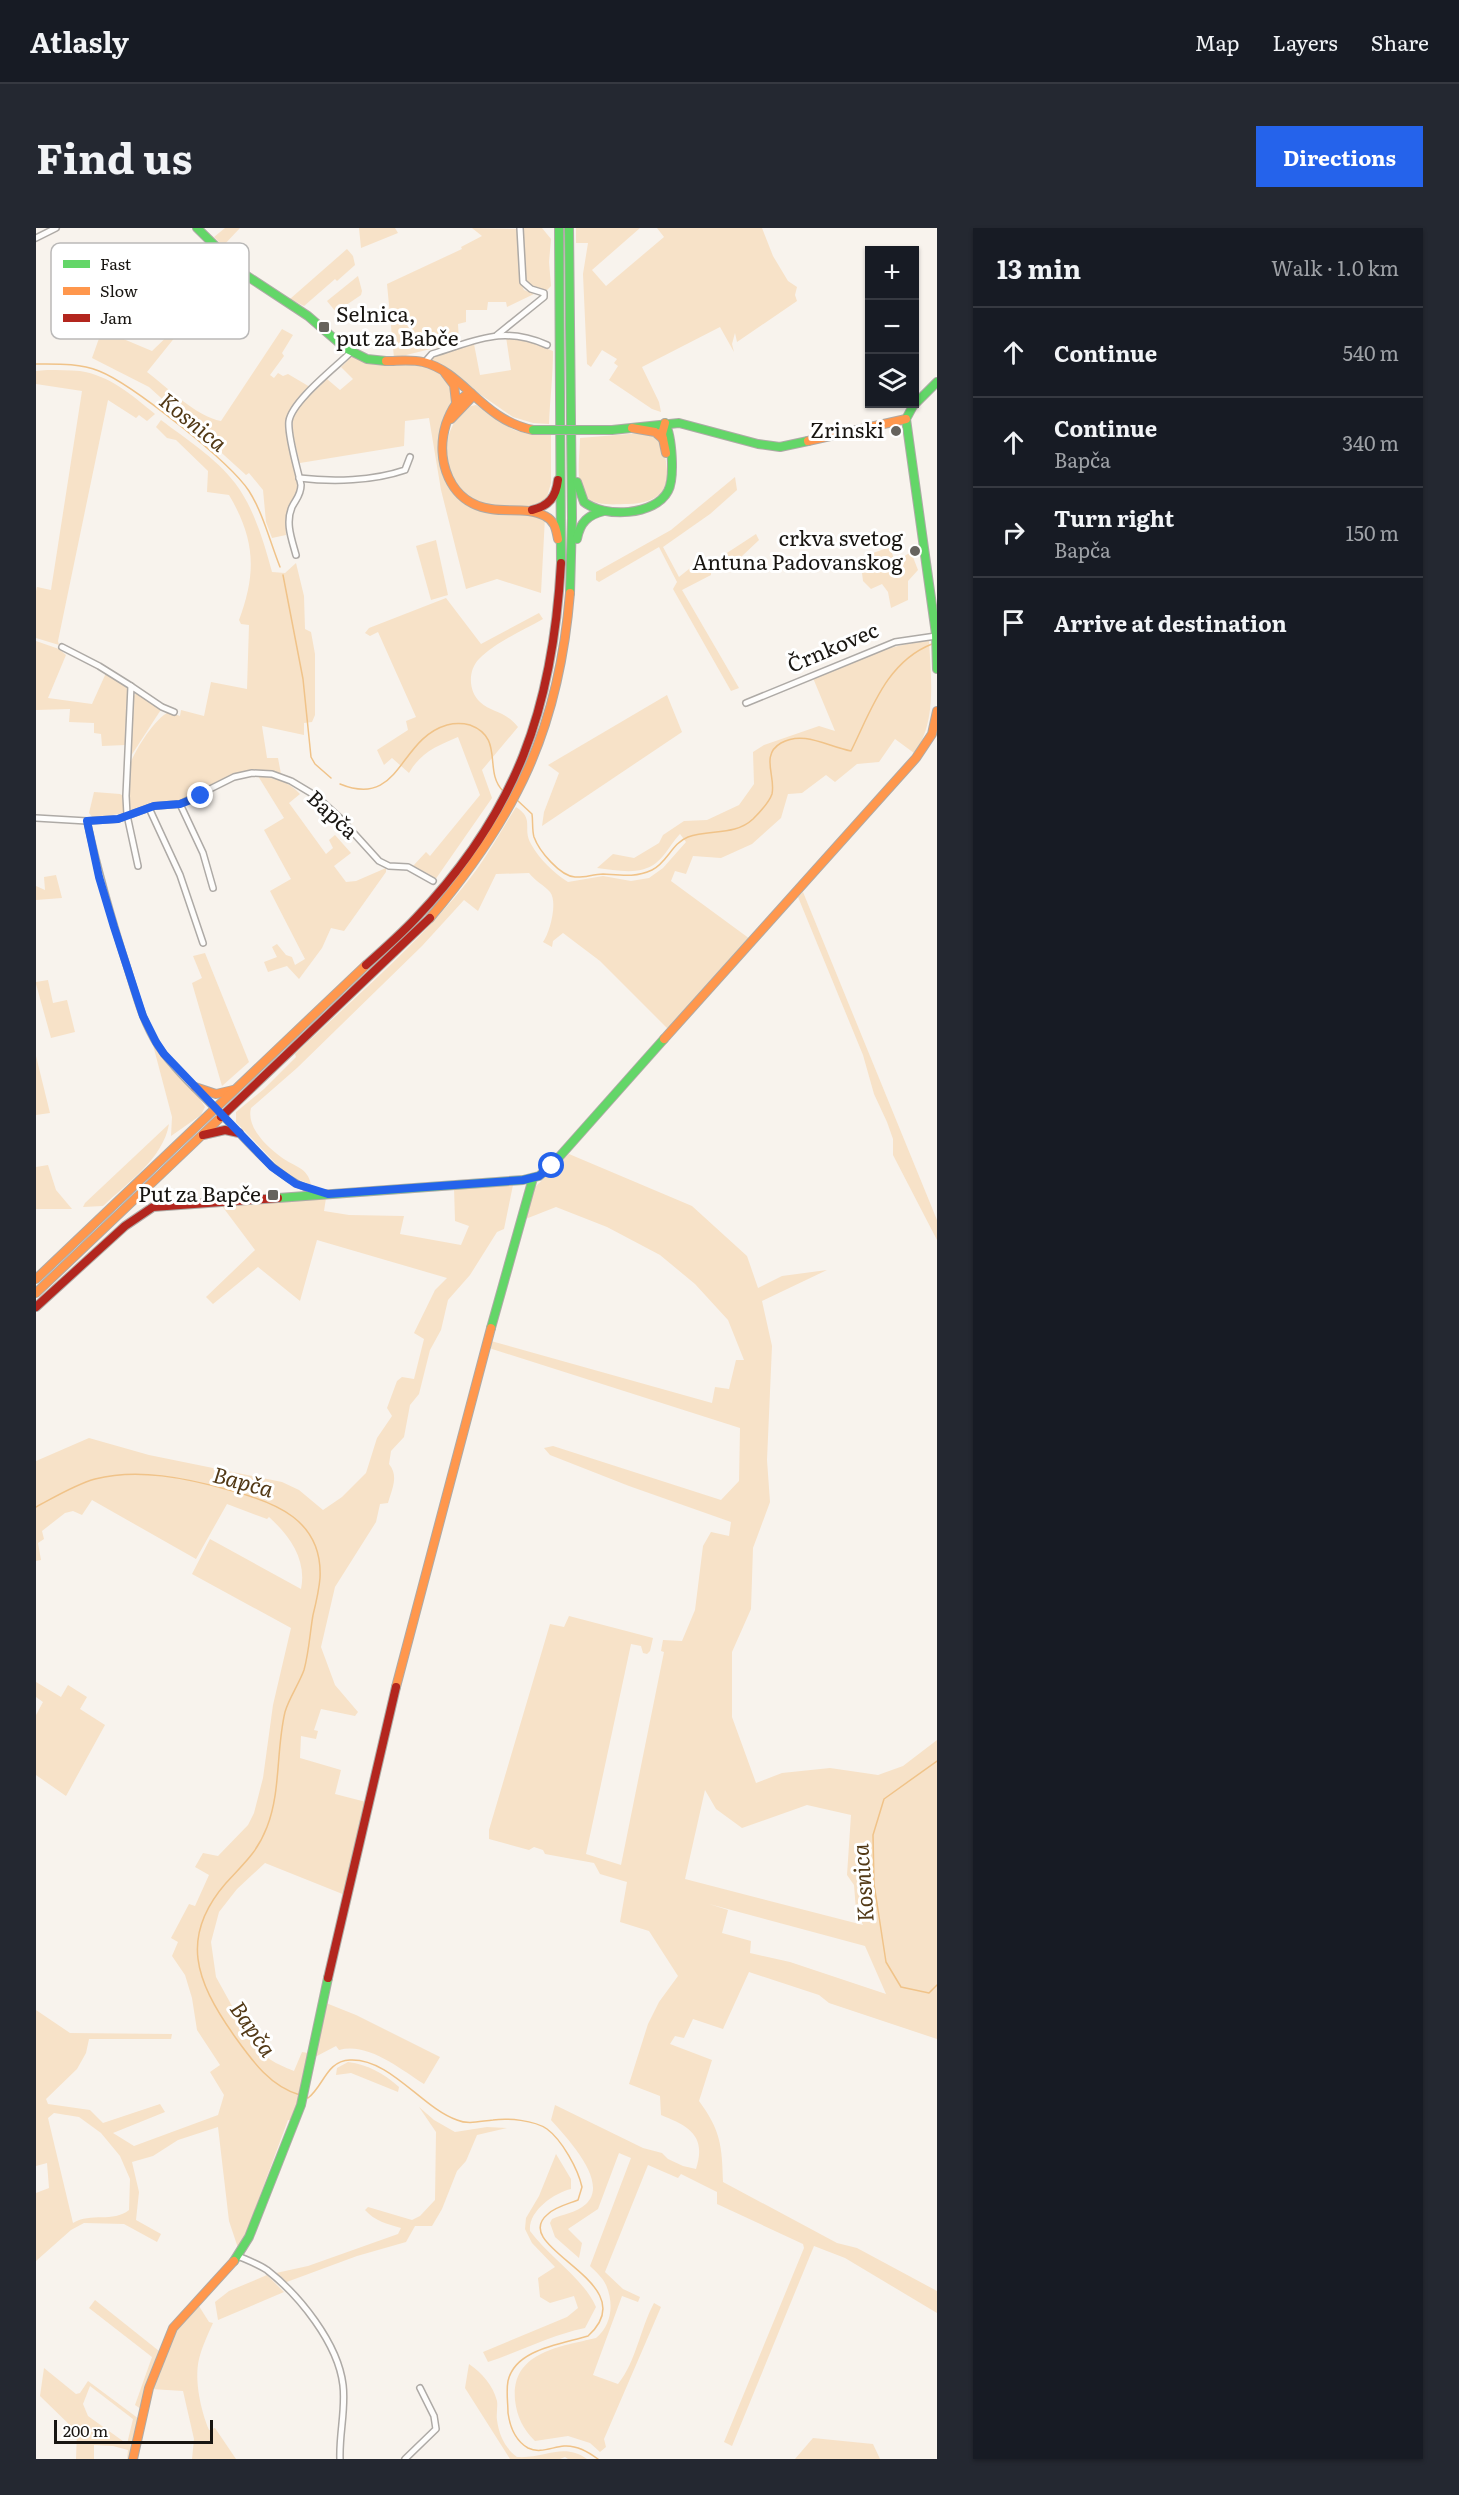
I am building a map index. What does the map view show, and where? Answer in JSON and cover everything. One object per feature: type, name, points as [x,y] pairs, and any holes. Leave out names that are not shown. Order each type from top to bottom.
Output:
[{"type":"main road","points":[[197,228],[213,243]]},
{"type":"main road","points":[[36,1293],[200,1137],[239,1087],[416,918],[465,859],[512,783],[538,719],[558,628],[562,560],[559,228]]},
{"type":"main road","points":[[36,1279],[423,926],[473,866],[510,808],[548,719],[558,682],[568,621],[572,563],[569,228]]},
{"type":"main road","points":[[249,276],[309,316],[351,352],[376,362],[425,362],[445,373],[504,420],[520,429],[586,430],[632,428],[665,423],[688,424],[759,444],[780,447],[906,419]]},
{"type":"main road","points":[[445,373],[456,391],[456,404]]},
{"type":"main road","points":[[937,382],[914,406],[906,419],[935,612],[937,669]]},
{"type":"main road","points":[[472,395],[462,396],[456,404],[443,435],[441,458],[446,474],[456,490],[466,499],[485,508],[528,511],[545,515],[554,522],[557,529],[562,560]]},
{"type":"main road","points":[[448,421],[472,395]]},
{"type":"main road","points":[[572,563],[583,521],[593,513],[611,510],[642,510],[659,503],[670,488],[668,428],[665,423]]},
{"type":"main road","points":[[665,423],[662,430],[663,439],[670,465]]},
{"type":"main road","points":[[632,428],[655,432],[663,439]]},
{"type":"main road","points":[[572,459],[581,498],[590,505],[611,510]]},
{"type":"main road","points":[[528,511],[542,508],[552,500],[557,490],[562,462]]},
{"type":"main road","points":[[36,1307],[138,1215],[157,1206],[533,1178],[552,1166],[926,746],[935,729],[937,711]]},
{"type":"main road","points":[[195,1087],[219,1094],[239,1087]]},
{"type":"main road","points":[[200,1137],[225,1130],[238,1133]]},
{"type":"main road","points":[[133,2459],[149,2388],[172,2328],[238,2256],[252,2231],[301,2105],[407,1639],[533,1178]]},
{"type":"street","points":[[36,238],[56,228]]},
{"type":"street","points":[[497,335],[544,297],[544,293],[531,289],[523,282],[520,228]]},
{"type":"street","points":[[425,362],[432,354],[497,335],[519,336],[547,345]]},
{"type":"street","points":[[296,555],[290,537],[290,518],[301,491],[289,432],[289,418],[301,400],[351,352]]},
{"type":"street","points":[[299,478],[363,478],[384,475],[405,470],[410,457]]},
{"type":"street","name":"Črnkovec","points":[[746,703],[895,642],[936,636]]},
{"type":"street","points":[[62,647],[174,712]]},
{"type":"street","points":[[131,686],[126,783],[127,815],[138,866]]},
{"type":"street","name":"Bapča","points":[[36,818],[87,821],[118,819],[149,808],[180,804],[201,796],[234,777],[252,773],[282,777],[307,790],[328,807],[379,861],[389,866],[408,867],[433,881]]},
{"type":"street","points":[[180,804],[203,853],[213,888]]},
{"type":"street","points":[[149,808],[180,875],[203,943]]},
{"type":"street","points":[[87,821],[105,897],[143,1016],[160,1049],[238,1133],[285,1178],[309,1190],[328,1194]]},
{"type":"street","points":[[238,2256],[266,2270],[275,2278],[311,2316],[326,2337],[342,2382],[340,2459]]},
{"type":"street","points":[[405,2459],[436,2429],[436,2423],[420,2388]]},
{"type":"shaded area","points":[[225,228],[240,228],[226,243],[220,243],[214,237]]},
{"type":"shaded area","points":[[359,228],[395,228],[398,233],[361,248]]},
{"type":"shaded area","points":[[472,228],[517,229],[520,281],[524,290],[534,294],[507,307],[506,302],[488,302],[487,310],[466,310],[466,322],[458,324],[459,342],[394,358],[387,284],[462,249],[461,247],[482,236]]},
{"type":"shaded area","points":[[523,228],[542,228],[551,239],[549,262],[551,286],[546,291],[535,289],[526,282]]},
{"type":"shaded area","points":[[576,228],[640,228],[592,270],[606,286],[664,237],[657,228],[762,228],[773,256],[788,281],[797,287],[795,295],[797,301],[737,342],[735,333],[732,344],[734,352],[720,327],[642,367],[659,402],[661,412],[652,409],[609,380],[618,366],[614,363],[617,359],[602,350],[591,367],[587,364],[583,274],[588,243],[576,243]]},
{"type":"shaded area","points":[[347,249],[353,256],[355,265],[337,281],[335,279],[304,306],[290,299]]},
{"type":"shaded area","points":[[358,276],[361,295],[336,312],[327,301]]},
{"type":"shaded area","points":[[282,329],[293,335],[282,353],[284,356],[270,375],[274,378],[278,373],[283,376],[288,374],[310,387],[293,407],[287,424],[299,484],[288,516],[286,535],[272,538],[266,522],[263,490],[249,473],[246,475],[149,387],[92,358],[99,339],[123,339],[152,351],[164,339],[174,339],[147,372],[192,408],[221,421]]},
{"type":"shaded area","points":[[506,337],[530,342],[553,351],[549,424],[533,423],[513,417],[432,361],[434,356],[474,344],[480,375],[511,370]]},
{"type":"shaded area","points":[[352,356],[367,362],[424,366],[435,371],[446,381],[454,398],[441,428],[438,457],[463,501],[545,517],[541,593],[497,579],[466,589],[441,490],[429,418],[405,421],[404,446],[300,463],[293,433],[294,415],[305,400],[327,379],[340,390],[353,379],[341,367]]},
{"type":"shaded area","points":[[36,371],[80,371],[101,377],[120,387],[155,414],[147,421],[139,415],[136,418],[108,400],[59,645],[36,638],[36,591],[37,587],[51,590],[82,391],[36,384]]},
{"type":"shaded area","points":[[476,405],[517,431],[551,435],[551,483],[545,504],[512,508],[487,506],[469,497],[453,479],[446,457],[450,433],[461,413],[466,408]]},
{"type":"shaded area","points":[[161,420],[210,457],[235,483],[253,514],[272,572],[285,573],[296,563],[304,596],[305,629],[311,632],[315,654],[315,715],[312,722],[304,723],[304,735],[262,726],[267,758],[278,758],[281,774],[252,772],[178,802],[129,813],[127,789],[130,765],[141,743],[158,720],[169,712],[180,716],[181,710],[204,716],[211,682],[247,689],[249,625],[241,624],[239,620],[251,571],[244,526],[229,495],[207,492],[208,471],[176,440],[167,438],[156,427]]},
{"type":"shaded area","points":[[641,433],[658,440],[665,456],[667,477],[661,492],[649,501],[628,504],[596,502],[585,496],[579,478],[580,438]]},
{"type":"shaded area","points":[[735,477],[737,490],[710,514],[663,547],[679,577],[704,557],[710,564],[756,534],[759,540],[741,557],[728,560],[711,570],[711,575],[682,590],[739,688],[731,691],[673,589],[677,582],[659,547],[599,582],[596,580],[596,572],[671,530]]},
{"type":"shaded area","points":[[436,540],[448,595],[431,600],[416,546]]},
{"type":"shaded area","points":[[890,547],[895,562],[911,552],[918,570],[908,581],[908,600],[891,608],[888,592],[882,584],[871,589],[863,581],[861,565],[873,553]]},
{"type":"shaded area","points":[[446,598],[481,644],[539,613],[543,619],[493,647],[475,664],[471,680],[476,697],[485,706],[508,717],[518,727],[482,770],[492,798],[435,880],[413,866],[426,852],[430,856],[480,795],[458,737],[424,755],[409,773],[392,758],[384,765],[377,750],[408,730],[406,721],[416,717],[378,632],[370,636],[365,633],[369,628]]},
{"type":"shaded area","points":[[36,641],[59,649],[66,655],[48,698],[92,704],[106,673],[125,685],[129,692],[126,745],[102,746],[101,734],[94,733],[94,723],[69,722],[70,709],[36,710]]},
{"type":"shaded area","points":[[929,641],[931,700],[926,728],[914,753],[895,739],[879,762],[857,764],[835,782],[826,775],[802,793],[788,794],[781,818],[752,844],[721,858],[693,856],[686,874],[675,871],[671,881],[750,939],[669,1030],[600,961],[563,933],[553,941],[552,947],[543,942],[553,910],[552,897],[548,890],[529,873],[496,874],[478,911],[464,900],[422,946],[297,1068],[251,1108],[252,1122],[259,1136],[275,1153],[304,1171],[311,1185],[285,1173],[236,1122],[236,1112],[264,1089],[296,1057],[295,1054],[436,919],[477,869],[516,807],[522,811],[527,820],[529,838],[534,850],[547,865],[568,882],[603,876],[631,881],[649,878],[663,868],[686,842],[680,834],[660,860],[642,870],[597,868],[613,854],[634,858],[659,843],[663,835],[684,821],[707,820],[739,805],[754,784],[753,752],[764,745],[819,726],[835,731],[813,678],[884,650]]},
{"type":"shaded area","points":[[135,694],[139,694],[162,708],[129,759],[132,701]]},
{"type":"shaded area","points":[[667,695],[682,732],[542,826],[544,812],[559,773],[548,765]]},
{"type":"shaded area","points":[[258,776],[281,781],[300,794],[289,803],[326,854],[333,848],[329,840],[335,835],[351,853],[334,866],[346,882],[356,881],[386,868],[386,872],[344,931],[331,928],[322,948],[299,979],[287,966],[268,972],[264,962],[277,957],[272,947],[277,944],[286,955],[292,957],[295,965],[305,959],[270,891],[291,879],[264,830],[284,818]]},
{"type":"shaded area","points":[[94,792],[120,794],[125,797],[125,813],[93,818],[89,813]]},
{"type":"shaded area","points":[[56,875],[62,898],[36,900],[36,886],[45,890],[44,877]]},
{"type":"shaded area","points":[[803,892],[937,1220],[937,1240],[893,1155],[893,1139],[874,1094],[863,1055],[798,897]]},
{"type":"shaded area","points":[[205,953],[249,1062],[222,1086],[192,983],[202,978],[193,956]]},
{"type":"shaded area","points":[[48,980],[53,1003],[67,1000],[75,1032],[51,1038],[36,984],[36,982]]},
{"type":"shaded area","points":[[153,1045],[169,1067],[198,1096],[205,1107],[201,1115],[171,1136],[172,1117]]},
{"type":"shaded area","points":[[36,1056],[50,1113],[36,1115]]},
{"type":"shaded area","points":[[169,1124],[160,1148],[143,1170],[103,1206],[83,1207],[85,1203]]},
{"type":"shaded area","points":[[569,1154],[692,1206],[747,1256],[758,1288],[782,1276],[827,1270],[762,1301],[772,1346],[767,1460],[770,1502],[753,1548],[751,1609],[732,1652],[732,1717],[756,1783],[782,1773],[830,1768],[878,1775],[903,1766],[937,1740],[937,2039],[829,2003],[819,1995],[749,1972],[723,2029],[693,2019],[684,2038],[675,2036],[670,2044],[712,2060],[699,2101],[712,2121],[719,2139],[723,2182],[837,2243],[857,2248],[937,2291],[937,2313],[845,2258],[814,2246],[732,2446],[724,2442],[804,2248],[803,2244],[717,2204],[717,2192],[681,2174],[678,2178],[648,2165],[605,2272],[623,2289],[640,2297],[638,2302],[622,2296],[593,2375],[618,2384],[634,2356],[654,2303],[661,2307],[604,2439],[606,2447],[600,2452],[590,2443],[568,2436],[535,2441],[521,2422],[515,2400],[516,2384],[521,2371],[529,2362],[553,2349],[596,2338],[605,2327],[611,2306],[606,2285],[590,2266],[631,2158],[619,2153],[598,2209],[568,2229],[582,2243],[579,2258],[555,2237],[550,2223],[552,2219],[586,2204],[592,2195],[593,2184],[583,2160],[551,2120],[555,2105],[643,2148],[662,2153],[668,2159],[683,2166],[696,2169],[699,2148],[693,2133],[679,2123],[661,2115],[660,2096],[629,2084],[648,2024],[659,2002],[678,1976],[649,1931],[620,1922],[627,1882],[600,1874],[594,1863],[545,1854],[543,1850],[534,1847],[529,1850],[489,1839],[489,1830],[550,1624],[564,1627],[569,1616],[653,1638],[647,1654],[643,1653],[641,1646],[631,1644],[586,1854],[621,1865],[664,1652],[661,1651],[663,1640],[682,1641],[695,1610],[703,1546],[711,1532],[729,1536],[731,1522],[550,1455],[544,1448],[553,1446],[721,1500],[739,1481],[740,1428],[489,1348],[491,1341],[712,1403],[715,1387],[729,1389],[736,1360],[744,1360],[728,1320],[695,1284],[660,1255],[607,1227],[556,1207],[523,1220],[533,1189]],"holes":[[[705,1790],[716,1809],[742,1828],[807,1805],[851,1815],[847,1875],[854,1885],[856,1910],[863,1925],[685,1879]],[[709,1904],[865,1946],[886,1994],[790,1962],[750,1953],[751,1941],[722,1933],[728,1910]]]},
{"type":"shaded area","points":[[48,1165],[56,1190],[72,1209],[36,1209],[36,1167]]},
{"type":"shaded area","points":[[513,1185],[504,1229],[497,1232],[470,1275],[448,1300],[441,1330],[430,1350],[419,1394],[410,1405],[404,1437],[391,1451],[389,1464],[394,1478],[388,1503],[380,1504],[376,1522],[335,1587],[321,1647],[335,1685],[358,1712],[355,1716],[321,1709],[314,1730],[318,1731],[316,1739],[301,1736],[300,1758],[341,1770],[335,1794],[366,1802],[345,1895],[265,1863],[237,1889],[219,1912],[211,1942],[216,1977],[237,2015],[248,2014],[264,2055],[273,2062],[294,2071],[302,2052],[308,2053],[297,2105],[291,2120],[288,2120],[245,2236],[238,2248],[229,2221],[218,2127],[178,2140],[153,2156],[132,2162],[139,2192],[136,2220],[161,2234],[157,2242],[124,2224],[84,2223],[71,2230],[36,2261],[36,2193],[49,2188],[47,2163],[36,2166],[36,2010],[70,2033],[172,2034],[171,2039],[89,2039],[86,2053],[77,2069],[46,2099],[48,2104],[90,2110],[103,2123],[160,2104],[165,2112],[113,2133],[134,2146],[218,2115],[224,2095],[210,2072],[220,2065],[197,2030],[192,1998],[185,1975],[172,1956],[178,1942],[171,1938],[189,1904],[195,1906],[209,1875],[195,1867],[203,1853],[218,1856],[248,1825],[254,1813],[263,1778],[273,1705],[291,1628],[192,1574],[210,1539],[301,1589],[302,1578],[295,1549],[277,1524],[269,1517],[267,1519],[227,1504],[196,1559],[92,1500],[82,1515],[73,1511],[65,1513],[42,1531],[44,1539],[38,1543],[41,1560],[36,1561],[36,1461],[89,1438],[149,1455],[282,1482],[299,1490],[323,1510],[342,1497],[366,1473],[377,1438],[392,1416],[387,1408],[397,1381],[402,1377],[414,1379],[424,1339],[414,1333],[435,1290],[447,1278],[317,1240],[300,1301],[258,1267],[213,1304],[206,1297],[255,1250],[222,1206],[326,1198],[324,1211],[349,1215],[404,1216],[400,1234],[461,1245],[469,1226],[455,1221],[454,1187]],"holes":[[[54,2113],[79,2117],[101,2133],[120,2156],[130,2179],[129,2210],[123,2214],[87,2218],[73,2223],[48,2118]]]},
{"type":"shaded area","points":[[36,1682],[61,1697],[68,1685],[87,1697],[80,1709],[105,1725],[66,1796],[36,1775],[36,1715],[43,1702],[36,1697]]},
{"type":"shaded area","points":[[326,2003],[356,2015],[440,2057],[424,2084],[383,2058],[361,2050],[339,2050],[336,2046],[315,2057]]},
{"type":"shaded area","points":[[348,2062],[363,2065],[381,2074],[399,2087],[398,2092],[351,2073],[336,2075],[337,2068]]},
{"type":"shaded area","points":[[419,2107],[434,2120],[455,2132],[487,2127],[507,2128],[477,2135],[466,2161],[457,2171],[442,2209],[432,2226],[415,2226],[406,2242],[357,2256],[284,2283],[276,2273],[308,2266],[398,2234],[401,2228],[373,2217],[365,2210],[368,2207],[412,2220],[420,2216],[435,2200],[436,2132]]},
{"type":"shaded area","points":[[556,2154],[571,2179],[571,2189],[557,2194],[543,2204],[533,2217],[530,2231],[583,2287],[596,2307],[585,2328],[548,2339],[488,2362],[483,2352],[567,2317],[578,2308],[574,2296],[550,2303],[540,2297],[538,2278],[555,2267],[532,2243],[525,2229],[526,2218],[539,2196]]},
{"type":"shaded area","points":[[267,2275],[284,2292],[218,2320],[215,2302],[229,2291]]},
{"type":"shaded area","points":[[95,2300],[159,2351],[141,2409],[135,2405],[152,2357],[89,2308]]},
{"type":"shaded area","points":[[197,2303],[209,2322],[213,2323],[198,2367],[198,2386],[203,2414],[209,2430],[215,2428],[236,2459],[192,2459],[194,2439],[183,2391],[151,2389],[172,2333]]},
{"type":"shaded area","points":[[469,2364],[483,2375],[493,2390],[497,2401],[499,2431],[509,2450],[517,2457],[562,2451],[578,2454],[587,2459],[565,2457],[560,2459],[510,2459],[465,2388]]},
{"type":"shaded area","points":[[44,2368],[76,2394],[80,2393],[88,2381],[139,2419],[131,2459],[127,2459],[128,2450],[94,2445],[94,2459],[76,2459],[77,2432],[40,2396]],"holes":[[[90,2386],[133,2419],[127,2444],[88,2416],[83,2404]]]},
{"type":"shaded area","points":[[813,2438],[873,2444],[880,2459],[795,2459]]},
{"type":"waterway","name":"Kosnica","points":[[36,364],[76,365],[99,371],[134,391],[202,444],[249,491],[262,518],[280,567]]},
{"type":"waterway","name":"Kosnica","points":[[283,575],[303,679],[311,757],[315,764],[331,778]]},
{"type":"waterway","name":"Kosnica","points":[[517,800],[532,814],[534,837],[540,849],[557,868],[569,876],[646,873],[662,863],[682,840],[696,835],[738,828],[753,819],[767,804],[772,794],[771,754],[781,743],[790,739],[807,739],[851,751],[873,704],[891,675],[916,652],[932,644]]},
{"type":"waterway","name":"Kosnica","points":[[340,784],[360,789],[376,787],[388,780],[418,744],[431,733],[447,725],[461,724],[470,725],[481,731],[487,738],[491,746],[494,774],[503,791]]},
{"type":"waterway","name":"Bapča","points":[[36,1507],[95,1479],[128,1474],[179,1478],[246,1495],[279,1508],[305,1528],[314,1541],[319,1558],[319,1587],[304,1670],[285,1712],[274,1799],[267,1827],[254,1851],[211,1903],[202,1922],[198,1941],[198,1959],[202,1977],[220,2015],[254,2062],[279,2085],[300,2095]]},
{"type":"waterway","name":"Kosnica","points":[[937,1761],[884,1799],[873,1835],[874,1884],[886,1962],[901,1987],[929,1993],[937,1985]]},
{"type":"waterway","name":"Bapča","points":[[305,2097],[308,2098],[330,2069],[342,2061],[365,2062],[392,2075],[431,2105],[457,2120],[470,2122],[499,2119],[521,2120],[547,2129],[564,2147],[582,2187],[578,2200],[548,2214],[540,2227],[545,2240],[591,2283],[601,2299],[602,2317],[588,2336],[541,2350],[530,2355],[512,2370],[508,2381],[508,2413],[514,2433],[528,2448],[542,2450],[564,2446],[573,2447],[598,2459]]},
{"type":"traffic: fast","points":[[197,228],[212,243]]},
{"type":"traffic: fast","points":[[559,228],[561,563]]},
{"type":"traffic: fast","points":[[569,228],[572,518],[570,593]]},
{"type":"traffic: fast","points":[[249,277],[308,316],[345,348],[367,359],[386,361]]},
{"type":"traffic: fast","points":[[937,382],[913,406],[906,419],[936,634],[937,669]]},
{"type":"traffic: fast","points":[[577,482],[584,502],[604,511],[629,512],[652,506],[668,491],[670,485],[672,457],[665,423]]},
{"type":"traffic: fast","points":[[586,430],[612,430],[679,423],[758,444],[780,447],[808,441]]},
{"type":"traffic: fast","points":[[533,430],[586,430]]},
{"type":"traffic: fast","points":[[577,539],[580,528],[586,520],[604,511]]},
{"type":"traffic: fast","points":[[278,1198],[523,1180],[539,1176],[552,1165],[664,1039]]},
{"type":"traffic: fast","points":[[491,1328],[533,1178]]},
{"type":"traffic: fast","points":[[234,2261],[249,2237],[301,2105],[328,1978]]},
{"type":"traffic: slow","points":[[386,361],[418,361],[437,367],[450,375],[500,417],[515,425],[533,430]]},
{"type":"traffic: slow","points":[[445,373],[454,385],[456,402]]},
{"type":"traffic: slow","points":[[471,393],[455,405],[446,424],[443,438],[444,465],[455,489],[477,505],[498,510],[539,513],[553,523],[558,539]]},
{"type":"traffic: slow","points":[[451,419],[473,396]]},
{"type":"traffic: slow","points":[[808,441],[906,419]]},
{"type":"traffic: slow","points":[[665,423],[662,434],[666,453]]},
{"type":"traffic: slow","points":[[632,428],[655,432],[663,439]]},
{"type":"traffic: slow","points":[[430,918],[487,843],[510,806],[529,768],[556,687],[570,593]]},
{"type":"traffic: slow","points":[[664,1039],[916,758],[932,734],[937,711]]},
{"type":"traffic: slow","points":[[36,1279],[366,965]]},
{"type":"traffic: slow","points":[[195,1087],[216,1094],[233,1090]]},
{"type":"traffic: slow","points":[[36,1293],[221,1117]]},
{"type":"traffic: slow","points":[[396,1687],[491,1328]]},
{"type":"traffic: slow","points":[[133,2459],[149,2388],[173,2328],[234,2261]]},
{"type":"traffic: jam","points":[[532,510],[551,500],[558,480]]},
{"type":"traffic: jam","points":[[366,965],[410,924],[451,878],[480,838],[504,797],[523,755],[538,711],[557,616],[561,563]]},
{"type":"traffic: jam","points":[[221,1117],[430,918]]},
{"type":"traffic: jam","points":[[203,1135],[225,1130],[239,1133]]},
{"type":"traffic: jam","points":[[36,1307],[125,1226],[153,1207],[278,1198]]},
{"type":"traffic: jam","points":[[328,1978],[396,1687]]},
{"type":"place","name":"Selnica, put za Babče","points":[[324,327]]},
{"type":"place","name":"Zrinski","points":[[896,431]]},
{"type":"place","name":"crkva svetog Antuna Padovanskog","points":[[915,551]]},
{"type":"place","name":"Put za Bapče","points":[[273,1195]]},
{"type":"route","points":[[201,796],[180,804],[154,806],[118,819],[87,821],[107,905],[147,1026],[164,1054],[216,1109],[280,1175],[320,1193],[523,1180],[539,1176],[552,1166]]}]
